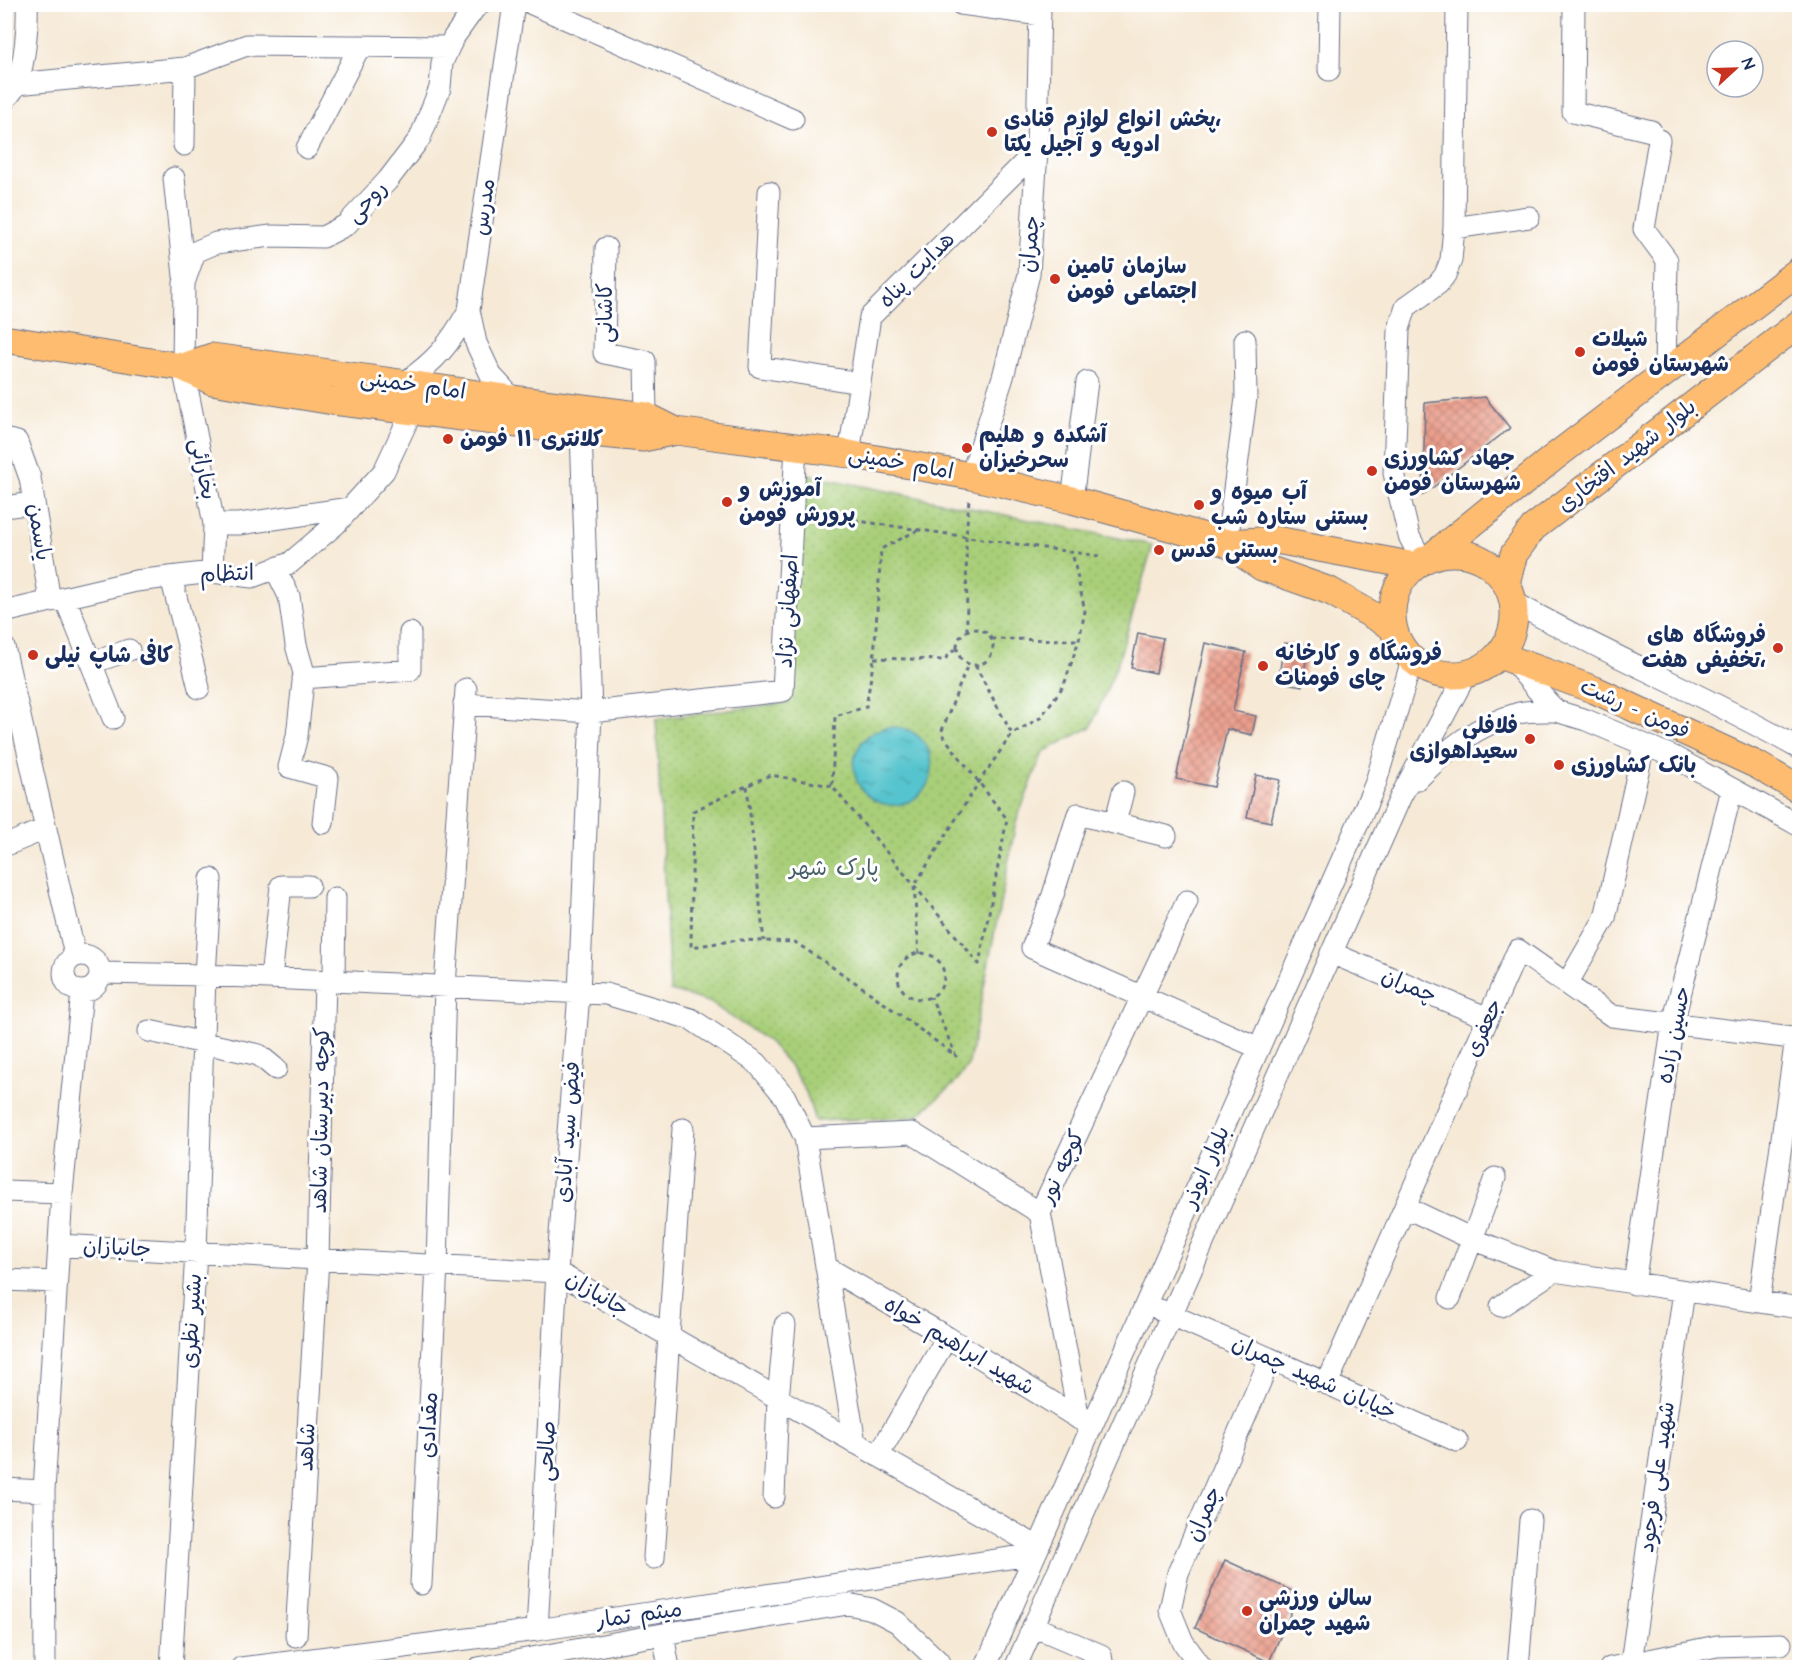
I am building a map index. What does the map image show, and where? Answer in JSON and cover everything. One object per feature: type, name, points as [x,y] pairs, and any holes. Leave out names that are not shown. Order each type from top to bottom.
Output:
[{"type":"main road","name":"بلوار شهید افتخاری","points":[[1423,561],[1553,458],[1800,270]]},
{"type":"main road","name":"بلوار شهید افتخاری","points":[[1509,592],[1514,554],[1533,528],[1800,323]]},
{"type":"main road","name":"امام خمینی","points":[[5,342],[183,367],[212,381],[412,411],[643,438],[676,431],[849,454],[971,476],[1072,500],[1227,543],[1262,567],[1330,591],[1393,627]]},
{"type":"main road","name":"امام خمینی","points":[[183,367],[212,357],[646,416],[676,431]]},
{"type":"main road","name":"امام خمینی","points":[[1227,543],[1276,540],[1423,561]]},
{"type":"main road","points":[[1459,553],[1477,558],[1493,568],[1509,592],[1514,620],[1505,657],[1466,674],[1447,675],[1428,670],[1412,660],[1400,645],[1393,627],[1392,608],[1396,589],[1407,573],[1423,561],[1439,554],[1459,553]]},
{"type":"main road","name":"فومن - رشت","points":[[1505,657],[1595,690],[1757,765],[1800,790]]},
{"type":"street","points":[[27,4],[23,58],[10,93],[185,68],[247,45],[449,48]]},
{"type":"street","name":"روحی","points":[[183,367],[184,283],[195,252],[216,243],[271,236],[323,237],[346,225],[388,180],[420,138],[440,88],[442,63],[454,37],[480,4]]},
{"type":"street","name":"مدرس","points":[[513,399],[491,375],[476,344],[469,310],[514,4]]},
{"type":"street","points":[[532,4],[793,118]]},
{"type":"street","points":[[961,4],[1040,10]]},
{"type":"street","points":[[1329,70],[1330,4]]},
{"type":"street","points":[[1423,561],[1409,536],[1394,473],[1399,329],[1406,307],[1438,284],[1445,275],[1451,260],[1454,228],[1457,4]]},
{"type":"street","points":[[1574,4],[1573,112],[1655,136],[1644,229],[1667,260],[1665,372]]},
{"type":"street","name":"چمران","points":[[971,476],[1003,377],[1029,274],[1037,150],[1040,10]]},
{"type":"street","points":[[307,148],[360,46]]},
{"type":"street","points":[[184,146],[185,68]]},
{"type":"street","name":"هدایت پناه","points":[[849,454],[870,317],[1037,150]]},
{"type":"street","points":[[174,178],[184,283]]},
{"type":"street","points":[[769,192],[760,367],[860,383]]},
{"type":"street","points":[[1454,228],[1529,217]]},
{"type":"street","name":"کاشانی","points":[[606,248],[604,353],[645,361],[646,416]]},
{"type":"street","points":[[403,384],[429,366],[452,339],[469,310]]},
{"type":"street","points":[[1227,543],[1246,399],[1245,340]]},
{"type":"street","name":"بخارائی","points":[[183,367],[214,524],[212,572]]},
{"type":"street","points":[[1072,500],[1087,382]]},
{"type":"street","name":"انتظام","points":[[4,612],[136,581],[212,572],[252,577],[290,563],[336,524],[384,471],[412,411]]},
{"type":"street","points":[[579,993],[591,712],[581,432]]},
{"type":"street","name":"یاسمن","points":[[4,439],[17,442],[30,478],[58,600],[92,663],[113,718]]},
{"type":"street","name":"اصفهانی نژاد","points":[[591,712],[783,691],[796,446]]},
{"type":"street","points":[[4,507],[34,503]]},
{"type":"street","points":[[214,524],[239,524],[350,508]]},
{"type":"street","points":[[275,568],[289,596],[303,678],[297,736],[289,767],[327,778],[323,823]]},
{"type":"street","points":[[171,577],[199,688]]},
{"type":"street","points":[[1509,592],[1565,632],[1757,724],[1800,749]]},
{"type":"street","points":[[303,678],[410,670],[410,633]]},
{"type":"street","points":[[4,647],[75,955]]},
{"type":"street","points":[[92,663],[129,650]]},
{"type":"street","points":[[1505,657],[1556,711]]},
{"type":"street","name":"بلوار ابوذر","points":[[985,1668],[1036,1550],[1085,1422],[1145,1304],[1375,785],[1412,660]]},
{"type":"street","name":"بلوار ابوذر","points":[[1015,1668],[1401,796],[1466,674]]},
{"type":"street","name":"مقدادی","points":[[421,1584],[436,1265],[445,986],[465,697],[591,712]]},
{"type":"street","points":[[1401,796],[1442,754],[1479,728],[1521,712],[1556,711],[1586,720],[1674,757],[1800,826]]},
{"type":"street","points":[[1567,984],[1605,918],[1644,745]]},
{"type":"street","name":"حسین زاده","points":[[1634,1284],[1673,1023],[1732,789]]},
{"type":"street","points":[[1115,823],[1123,792]]},
{"type":"street","points":[[1166,836],[1077,814],[1053,895],[1032,948],[1259,1048]]},
{"type":"street","points":[[4,846],[45,829]]},
{"type":"street","name":"بشیر نظری","points":[[171,1668],[196,1252],[205,975],[211,879]]},
{"type":"street","points":[[271,978],[281,886],[309,886]]},
{"type":"street","name":"کوچه دبیرستان شاهد","points":[[318,1259],[329,981],[335,898]]},
{"type":"street","name":"کوچه نور","points":[[1085,1422],[1040,1213],[1186,901]]},
{"type":"street","name":"جعفری","points":[[1327,1384],[1518,950],[1612,1016],[1798,1039]]},
{"type":"street","name":"چمران","points":[[1331,953],[1488,1018]]},
{"type":"street","points":[[87,954],[97,962],[101,973],[99,982],[92,989],[82,992],[70,988],[63,977],[65,964],[75,955],[87,954]]},
{"type":"street","points":[[101,973],[205,975],[606,994],[691,1019],[756,1062],[785,1098],[805,1138],[855,1443]]},
{"type":"street","name":"جانبازان","points":[[45,1668],[44,1491],[62,1193],[82,992]]},
{"type":"street","name":"فیض سید آبادی","points":[[557,1272],[579,993]]},
{"type":"street","points":[[149,1031],[259,1055],[276,1070]]},
{"type":"street","points":[[1759,1302],[1798,1039]]},
{"type":"street","points":[[654,1558],[683,1129]]},
{"type":"street","points":[[805,1138],[912,1133],[1040,1213]]},
{"type":"street","points":[[1449,1298],[1495,1178]]},
{"type":"street","points":[[4,1191],[62,1193]]},
{"type":"street","points":[[1405,1206],[1472,1239],[1554,1272],[1800,1308]]},
{"type":"street","name":"جانبازان","points":[[59,1245],[557,1272],[878,1456],[1036,1550]]},
{"type":"street","name":"شاهد","points":[[296,1636],[318,1259]]},
{"type":"street","name":"شهید ابراهیم خواه","points":[[826,1267],[947,1337],[1085,1422]]},
{"type":"street","name":"صالحی","points":[[537,1630],[557,1272]]},
{"type":"street","points":[[1501,1306],[1554,1272]]},
{"type":"street","points":[[4,1280],[56,1282]]},
{"type":"street","name":"شهید علی فرجود","points":[[1621,1666],[1684,1291]]},
{"type":"street","name":"خیابان شهید چمران","points":[[1145,1304],[1458,1441]]},
{"type":"street","points":[[774,1497],[778,1399],[785,1325]]},
{"type":"street","points":[[878,1456],[947,1337]]},
{"type":"street","name":"چمران","points":[[1202,1668],[1183,1642],[1170,1610],[1178,1573],[1270,1359]]},
{"type":"street","points":[[4,1489],[44,1491]]},
{"type":"street","points":[[1518,1668],[1530,1520]]},
{"type":"street","name":"میثم تمار","points":[[479,1667],[663,1634],[1036,1550]]},
{"type":"street","name":"میثم تمار","points":[[241,1668],[476,1637],[848,1594],[897,1622],[938,1661],[942,1668]]},
{"type":"street","points":[[1034,1626],[1101,1655],[1103,1668]]},
{"type":"street","points":[[663,1634],[669,1668]]},
{"type":"street","points":[[476,1637],[479,1667]]},
{"type":"street","points":[[1621,1666],[1717,1646],[1781,1644]]},
{"type":"path","points":[[967,631],[966,537],[971,476]]},
{"type":"path","points":[[793,511],[1099,556]]},
{"type":"path","points":[[832,786],[835,716],[866,708],[874,658],[881,549],[918,530]]},
{"type":"path","points":[[919,954],[914,886],[1012,734],[1040,718],[1064,685],[1079,640],[1085,612],[1072,552]]},
{"type":"path","points":[[874,658],[944,660],[957,647],[962,635],[967,631],[981,630],[991,639],[1079,640]]},
{"type":"path","points":[[957,647],[958,654],[968,664],[982,664],[992,653],[991,639]]},
{"type":"path","points":[[931,997],[956,1056],[862,987],[795,942],[738,940],[691,947],[693,811],[770,775],[832,786],[980,964],[1008,819],[941,733],[968,664]]},
{"type":"path","points":[[975,665],[1012,734]]},
{"type":"path","points":[[747,786],[764,941]]},
{"type":"path","points":[[919,954],[936,959],[944,974],[943,984],[938,992],[922,999],[912,998],[900,986],[898,977],[904,962],[911,956],[919,954]]},
{"type":"green space","name":"پارک شهر","points":[[803,474],[1153,545],[1117,665],[1091,727],[1043,752],[1016,822],[969,1063],[956,1082],[916,1117],[815,1121],[806,1092],[791,1067],[769,1042],[709,1002],[670,991],[656,719],[788,703],[794,551]]},
{"type":"water","points":[[893,727],[908,730],[925,744],[932,766],[929,781],[915,798],[893,805],[878,802],[861,788],[854,766],[857,751],[871,734]]},
{"type":"building","points":[[1485,397],[1510,428],[1423,495],[1425,403]]},
{"type":"building","points":[[1138,633],[1163,638],[1156,673],[1131,668]]},
{"type":"building","points":[[1205,643],[1246,652],[1233,711],[1256,716],[1252,735],[1227,729],[1214,787],[1176,779]]},
{"type":"building","points":[[1284,643],[1308,647],[1302,686],[1278,682]]},
{"type":"building","points":[[1256,775],[1280,780],[1271,822],[1247,817]]},
{"type":"building","name":"سالن ورزشی شهید چمران","points":[[1225,1560],[1299,1594],[1269,1662],[1195,1628]]},
{"type":"place","name":"پخش انواع لوازم قنادی، ادویه و آجیل یکتا","points":[[992,132]]},
{"type":"place","name":"سازمان تامین اجتماعی فومن","points":[[1055,279]]},
{"type":"place","name":"شیلات شهرستان فومن","points":[[1580,352]]},
{"type":"place","name":"کلانتری ۱۱ فومن","points":[[448,439]]},
{"type":"place","name":"آشکده و هلیم سحرخیزان","points":[[967,448]]},
{"type":"place","name":"جهاد کشاورزی شهرستان فومن","points":[[1372,471]]},
{"type":"place","name":"آموزش و پرورش فومن","points":[[727,502]]},
{"type":"place","name":"آب میوه و بستنی ستاره شب","points":[[1199,505]]},
{"type":"place","name":"بستنی قدس","points":[[1159,550]]},
{"type":"place","name":"فروشگاه های تخفیفی هفت،","points":[[1778,648]]},
{"type":"place","name":"کافی شاپ نیلی","points":[[33,655]]},
{"type":"place","name":"فروشگاه و کارخانه چای فومنات","points":[[1263,666]]},
{"type":"place","name":"فلافلی سعیداهوازی","points":[[1530,739]]},
{"type":"place","name":"بانک کشاورزی","points":[[1559,765]]},
{"type":"place","name":"سالن ورزشی شهید چمران","points":[[1247,1611]]}]
